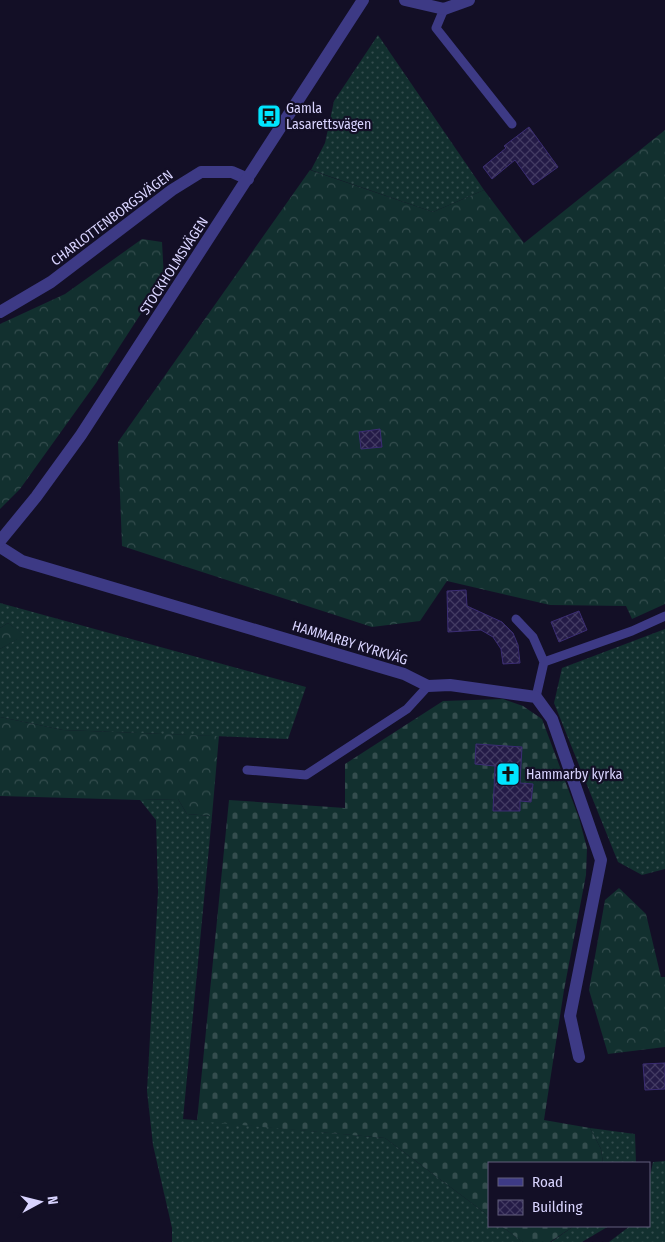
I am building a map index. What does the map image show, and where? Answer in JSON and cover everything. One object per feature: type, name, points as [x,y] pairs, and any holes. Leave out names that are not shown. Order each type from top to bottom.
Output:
[{"type":"street","name":"STOCKHOLMSVÄGEN","points":[[0,541],[36,497],[81,435],[363,0]]},
{"type":"street","points":[[405,0],[444,9],[469,0]]},
{"type":"street","name":"CHARLOTTENBORGSVÄGEN","points":[[0,312],[51,282],[172,190],[201,172],[232,172],[248,179]]},
{"type":"street","name":"HAMMARBY KYRKVÄG","points":[[0,547],[22,561],[404,674],[428,686],[450,685],[536,696]]},
{"type":"street","points":[[536,696],[552,719],[601,860],[570,1016],[579,1057]]},
{"type":"lane","points":[[444,9],[436,28],[512,124]]},
{"type":"lane","points":[[544,662],[632,631],[665,616]]},
{"type":"lane","points":[[516,619],[533,637],[544,662],[536,696]]},
{"type":"lane","points":[[247,770],[306,775],[407,709],[428,686]]},
{"type":"green space","points":[[378,35],[484,190],[433,212],[311,170],[325,143],[334,101]]},
{"type":"green space","points":[[665,130],[665,604],[632,619],[626,606],[550,605],[447,581],[420,621],[372,627],[122,546],[118,442],[310,170],[433,212],[484,190],[524,243]]},
{"type":"green space","points":[[142,239],[162,242],[164,278],[96,383],[20,489],[0,509],[0,324],[65,294]]},
{"type":"green space","points":[[0,603],[306,687],[288,739],[63,730],[0,717],[0,649],[24,635],[8,623],[0,628]]},
{"type":"green space","points":[[8,623],[25,635],[0,649],[0,628]]},
{"type":"green space","points":[[665,629],[665,869],[642,875],[618,862],[554,703],[562,668]]},
{"type":"green space","points":[[503,699],[523,706],[542,719],[579,818],[587,848],[586,875],[564,990],[544,1120],[590,1128],[601,1149],[603,1162],[488,1162],[488,1215],[385,1138],[197,1121],[229,800],[345,808],[345,764],[443,701]]},
{"type":"green space","points":[[0,717],[63,730],[219,736],[212,816],[187,814],[178,799],[140,800],[0,796]]},
{"type":"green space","points":[[178,799],[187,814],[212,816],[183,1119],[385,1138],[488,1215],[488,1227],[502,1227],[523,1242],[172,1242],[172,1228],[153,1145],[147,1091],[158,892],[156,820],[140,800]]},
{"type":"green space","points":[[619,888],[646,914],[661,977],[665,977],[665,1047],[608,1054],[589,990],[605,900]]},
{"type":"green space","points":[[590,1128],[635,1134],[636,1162],[603,1162],[601,1149]]},
{"type":"green space","points":[[665,1161],[665,1242],[609,1242],[629,1227],[650,1227],[650,1176],[653,1162]]},
{"type":"green space","points":[[502,1227],[572,1227],[550,1242],[523,1242]]},
{"type":"green space","points":[[573,1227],[607,1227],[582,1242],[551,1242]]},
{"type":"building","points":[[529,127],[558,167],[533,185],[515,160],[492,179],[483,167],[506,148],[504,146]]},
{"type":"building","points":[[380,429],[382,447],[361,449],[359,432]]},
{"type":"building","points":[[466,590],[467,606],[502,622],[513,633],[518,645],[520,663],[503,664],[501,649],[493,637],[481,630],[448,632],[447,591]]},
{"type":"building","points":[[579,611],[587,630],[559,642],[551,622]]},
{"type":"building","name":"Hammarby kyrka","points":[[476,744],[522,747],[520,783],[533,784],[531,802],[520,801],[520,811],[493,811],[495,766],[475,764]]},
{"type":"building","points":[[665,1063],[665,1089],[645,1090],[643,1064]]},
{"type":"place","name":"Gamla Lasarettsvägen","points":[[269,116]]},
{"type":"place","name":"Hammarby kyrka","points":[[508,774]]}]
